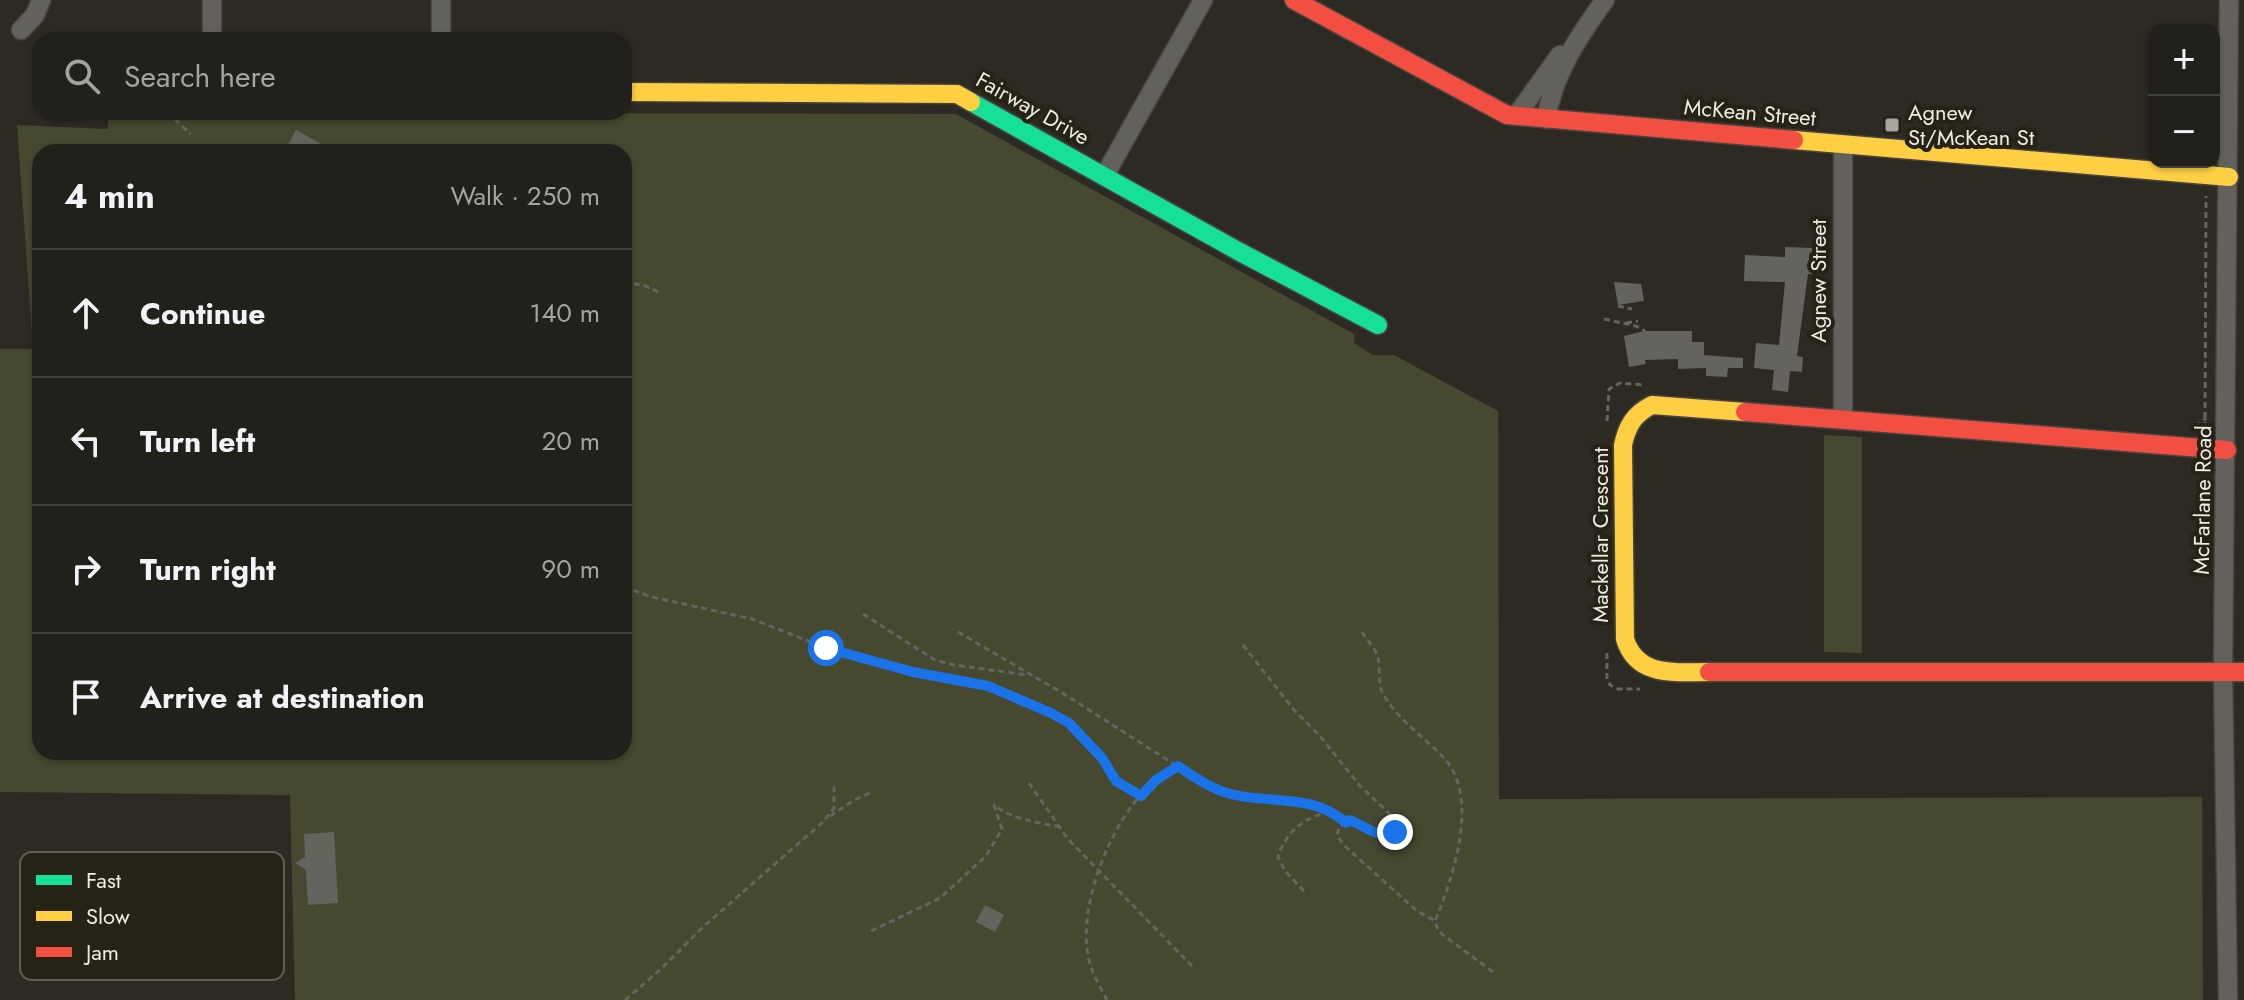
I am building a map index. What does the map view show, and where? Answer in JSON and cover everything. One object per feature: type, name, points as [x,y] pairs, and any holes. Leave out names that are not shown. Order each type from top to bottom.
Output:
[{"type":"street","points":[[21,30],[35,15],[41,0]]},
{"type":"street","points":[[212,0],[212,32]]},
{"type":"street","points":[[441,0],[441,32]]},
{"type":"street","points":[[1105,175],[1203,0]]},
{"type":"street","name":"McKean Street","points":[[1294,0],[1501,113],[1516,116],[2229,177]]},
{"type":"street","points":[[1516,116],[1544,74],[1581,33],[1605,0]]},
{"type":"street","name":"McFarlane Road","points":[[2228,1000],[2236,949],[2223,672],[2227,450],[2236,412],[2229,177],[2229,0]]},
{"type":"street","points":[[1546,119],[1555,81],[1581,33]]},
{"type":"street","name":"Fairway Drive","points":[[632,92],[954,93],[1378,325]]},
{"type":"street","name":"Agnew Street","points":[[1843,144],[1843,418]]},
{"type":"street","name":"Mackellar Crescent","points":[[2223,672],[1681,673],[1654,670],[1638,663],[1627,650],[1624,628],[1623,445],[1627,427],[1634,415],[1645,407],[1663,404],[2227,450]]},
{"type":"street","points":[[2223,672],[2244,672]]},
{"type":"path","points":[[176,120],[190,134]]},
{"type":"path","points":[[2205,434],[2206,195]]},
{"type":"path","points":[[632,283],[662,294]]},
{"type":"path","points":[[1618,306],[1632,309]]},
{"type":"path","points":[[1604,319],[1645,331]]},
{"type":"path","points":[[1622,324],[1638,321]]},
{"type":"path","points":[[1607,430],[1609,389],[1620,383],[1653,386]]},
{"type":"path","points":[[2187,429],[2199,426],[2206,418]]},
{"type":"path","points":[[632,590],[752,619],[826,648],[913,672],[988,686],[1069,723],[1102,758],[1116,781],[1141,796]]},
{"type":"path","points":[[863,614],[935,660],[1034,676]]},
{"type":"path","points":[[958,632],[1227,793],[1311,804],[1335,812],[1346,823]]},
{"type":"path","points":[[1362,632],[1378,656],[1383,694],[1447,760],[1456,780],[1464,817],[1435,921],[1438,931],[1493,972]]},
{"type":"path","points":[[1243,645],[1294,710],[1399,827],[1388,835],[1371,832],[1349,820],[1339,827],[1337,836],[1417,911],[1435,921]]},
{"type":"path","points":[[1607,647],[1607,678],[1610,685],[1622,689],[1646,689]]},
{"type":"path","points":[[1107,1000],[1089,961],[1089,901],[1112,839],[1141,796],[1156,780],[1178,766]]},
{"type":"path","points":[[1029,783],[1060,827],[1100,872],[1192,966]]},
{"type":"path","points":[[823,822],[834,808],[834,784]]},
{"type":"path","points":[[625,1000],[823,822],[854,800],[872,792]]},
{"type":"path","points":[[871,931],[940,898],[986,856],[1002,829],[994,805],[1002,812],[1025,820],[1060,827]]},
{"type":"path","points":[[1304,891],[1285,871],[1278,857],[1282,841],[1310,817],[1335,812]]},
{"type":"green space","points":[[632,113],[956,114],[1354,334],[1354,343],[1373,355],[1394,355],[1498,411],[1499,799],[2202,797],[2203,1000],[295,1000],[290,795],[0,792],[0,349],[32,349],[32,760],[632,760],[632,144],[32,144],[32,335],[17,125],[108,129],[108,120],[632,120]]},
{"type":"green space","points":[[1824,435],[1862,437],[1862,653],[1824,652]]},
{"type":"building","points":[[296,130],[321,144],[288,144]]},
{"type":"building","points":[[1785,247],[1813,248],[1812,274],[1808,274],[1797,356],[1803,357],[1802,372],[1790,371],[1788,392],[1772,390],[1774,370],[1754,368],[1756,343],[1779,345],[1785,282],[1744,281],[1745,255],[1785,257]]},
{"type":"building","points":[[1614,282],[1641,284],[1644,301],[1618,305]]},
{"type":"building","points":[[1644,331],[1692,331],[1692,342],[1704,342],[1704,355],[1743,358],[1743,368],[1728,368],[1727,377],[1706,376],[1706,368],[1678,369],[1678,359],[1645,360],[1646,364],[1629,367],[1624,336]]},
{"type":"building","points":[[334,832],[338,903],[308,905],[306,870],[295,863],[305,857],[304,834]]},
{"type":"building","points":[[985,905],[1004,915],[995,932],[976,922]]},
{"type":"traffic: fast","points":[[971,102],[1378,325]]},
{"type":"traffic: slow","points":[[632,92],[957,94],[971,102]]},
{"type":"traffic: slow","points":[[1794,140],[2229,177]]},
{"type":"traffic: slow","points":[[1709,672],[1671,672],[1648,667],[1631,652],[1625,639],[1623,445],[1632,421],[1652,405],[1745,412]]},
{"type":"traffic: jam","points":[[1294,0],[1507,115],[1794,140]]},
{"type":"traffic: jam","points":[[1745,412],[2227,450]]},
{"type":"traffic: jam","points":[[1709,672],[2244,672]]},
{"type":"place","name":"Agnew St/McKean St","points":[[1892,125]]},
{"type":"route","points":[[826,648],[913,672],[988,686],[1051,713],[1069,723],[1102,758],[1116,781],[1141,796],[1156,780],[1178,766],[1227,793],[1311,804],[1335,812],[1346,823],[1349,820],[1356,822],[1377,834],[1395,832]]}]
